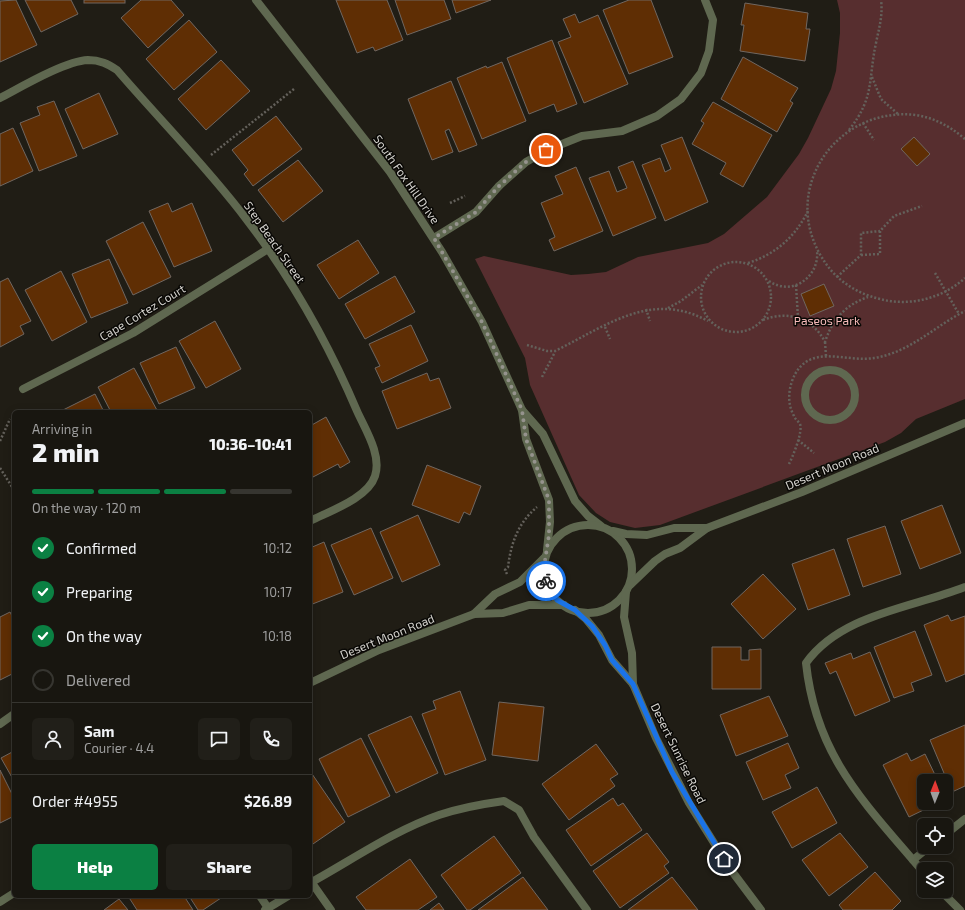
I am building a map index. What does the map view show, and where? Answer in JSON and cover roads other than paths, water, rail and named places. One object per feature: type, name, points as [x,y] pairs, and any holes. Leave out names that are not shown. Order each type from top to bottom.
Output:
[{"type":"street","name":"South Fox Hill Drive","points":[[256,0],[390,172],[434,238],[482,322],[522,410],[526,439],[549,500],[550,522],[546,554]]},
{"type":"street","points":[[434,238],[476,212],[499,186],[526,162],[546,150],[582,136],[622,131],[657,116],[681,99],[701,73],[709,51],[713,20],[705,0]]},
{"type":"street","name":"Step Beach Street","points":[[0,98],[76,62],[97,61],[108,64],[117,70],[227,195],[268,249],[309,313],[345,382],[375,451],[377,463],[376,475],[371,486],[363,494],[312,520]]},
{"type":"street","name":"Cape Cortez Court","points":[[23,389],[133,333],[268,249]]},
{"type":"street","points":[[831,370],[840,372],[848,378],[854,386],[855,395],[853,405],[839,418],[830,419],[820,417],[812,412],[807,403],[805,394],[808,384],[813,377],[821,371],[831,370]]},
{"type":"street","name":"South Fox Hill Drive","points":[[522,410],[543,434],[574,500],[588,516],[604,527]]},
{"type":"street","name":"Desert Moon Road","points":[[628,588],[645,569],[665,554],[680,548],[707,528],[802,492],[965,423]]},
{"type":"street","points":[[577,526],[604,527],[617,536],[626,546],[632,559],[632,573],[628,588],[610,608],[597,612],[584,613],[564,606],[557,600],[547,585],[544,576],[546,554],[554,539],[565,531],[577,526]]},
{"type":"street","name":"Desert Moon Road","points":[[604,527],[639,536],[674,528],[707,528]]},
{"type":"street","name":"Desert Moon Road","points":[[474,614],[495,594],[520,582],[546,554]]},
{"type":"street","points":[[917,865],[868,808],[836,763],[819,725],[809,690],[806,663],[816,649],[826,641],[877,614],[939,597],[965,587]]},
{"type":"street","name":"Desert Sunrise Road","points":[[628,588],[624,617],[632,653],[633,684]]},
{"type":"street","name":"Desert Moon Road","points":[[312,682],[366,656],[474,614],[503,612],[529,605],[564,606]]},
{"type":"street","name":"Desert Sunrise Road","points":[[575,610],[596,630],[612,660],[633,684],[662,752],[689,803],[731,870],[761,910]]},
{"type":"street","points":[[0,724],[12,715]]},
{"type":"street","points":[[312,882],[395,834],[439,815],[477,805],[504,801],[519,810],[534,838],[587,910]]},
{"type":"street","points":[[953,829],[965,820]]},
{"type":"street","points":[[913,860],[920,854]]},
{"type":"street","points":[[312,884],[331,910]]},
{"type":"street","points":[[0,902],[12,894]]},
{"type":"street","points":[[261,898],[267,909],[285,898]]},
{"type":"street","points":[[948,898],[960,910]]},
{"type":"park label","name":"Paseos Park","points":[[827,320]]}]
